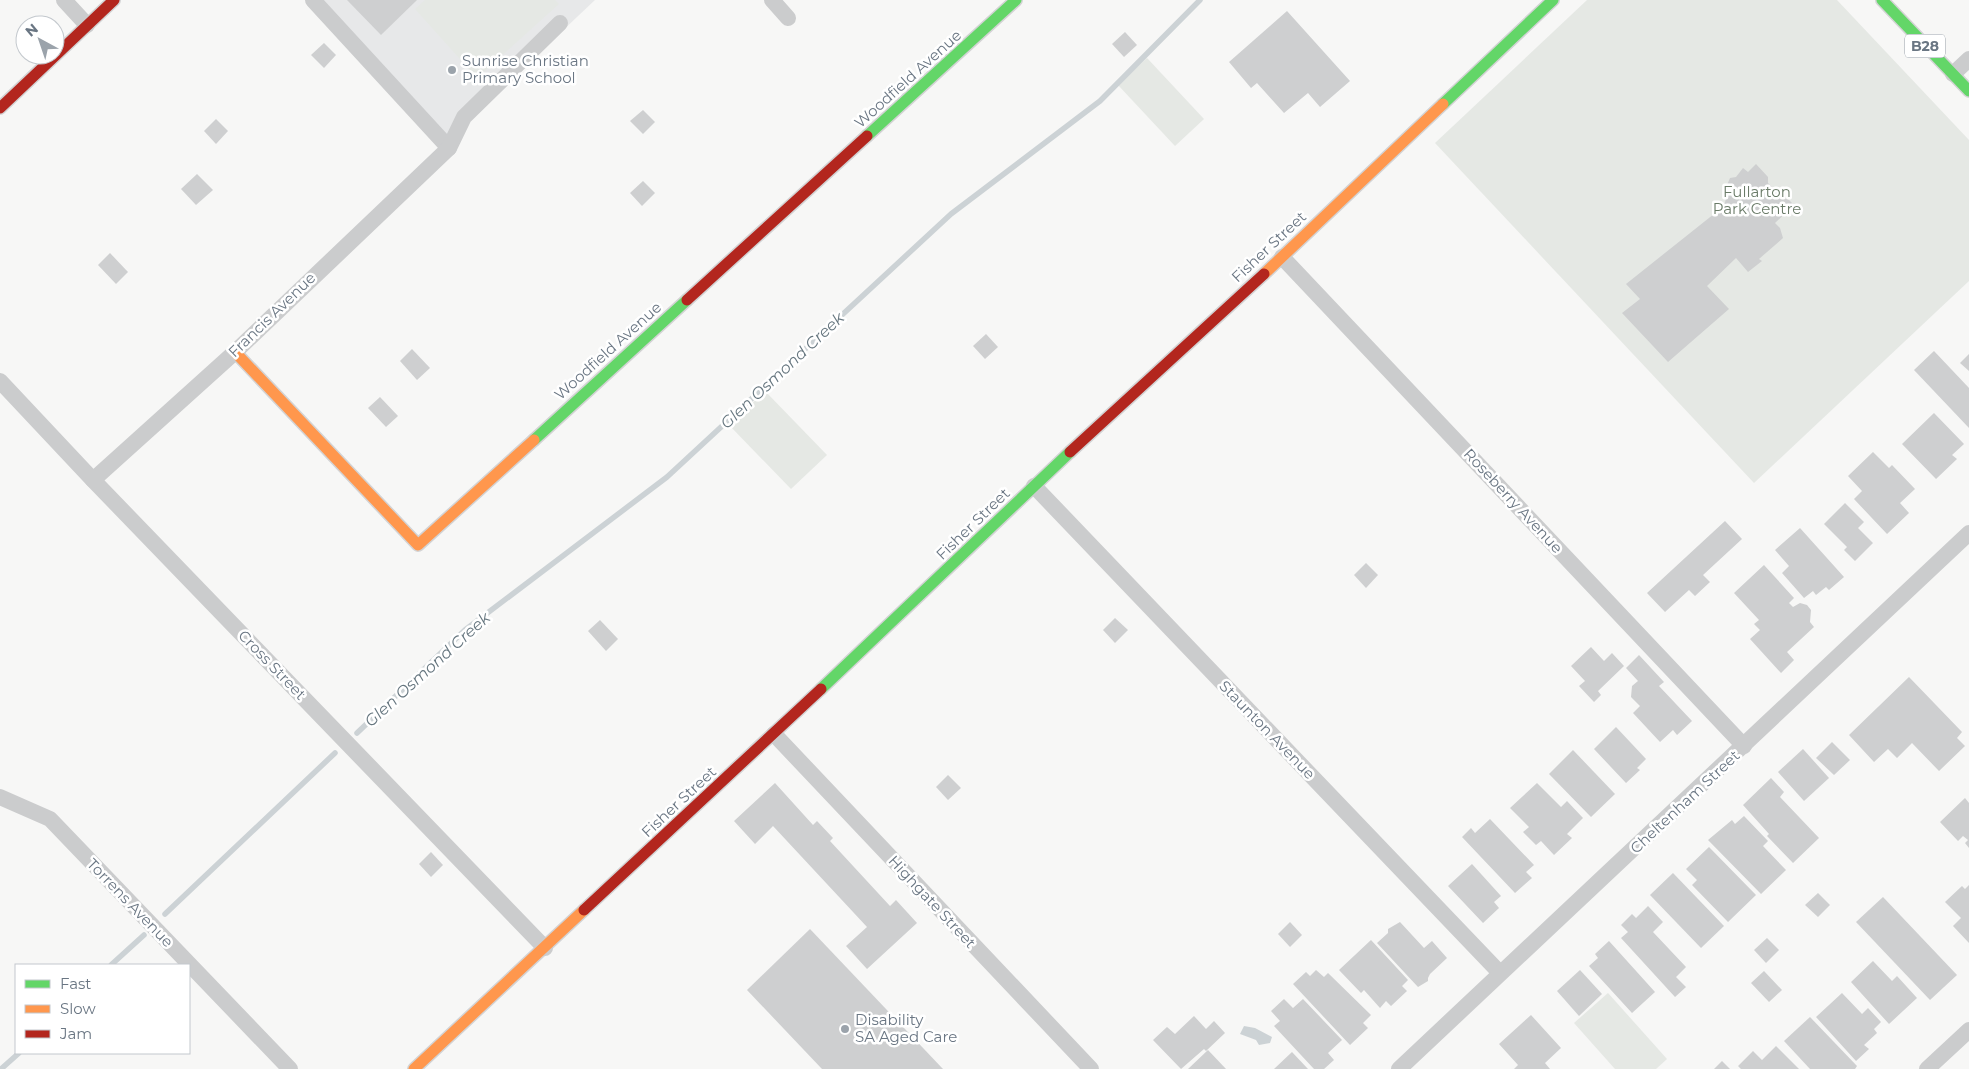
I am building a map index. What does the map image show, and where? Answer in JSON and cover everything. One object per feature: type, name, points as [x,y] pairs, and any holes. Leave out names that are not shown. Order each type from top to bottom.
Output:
[{"type":"street","points":[[64,0],[87,25]]},
{"type":"street","points":[[0,108],[114,0]]},
{"type":"street","points":[[313,0],[449,148]]},
{"type":"street","points":[[772,0],[788,18]]},
{"type":"street","name":"Woodfield Avenue","points":[[235,352],[418,545],[1016,0]]},
{"type":"street","name":"Fisher Street","points":[[414,1069],[774,734],[1034,486],[1282,257],[1552,0]]},
{"type":"street","name":"B28","points":[[1882,0],[1969,91]]},
{"type":"street","name":"Francis Avenue","points":[[93,480],[235,352],[449,148],[464,117],[560,22]]},
{"type":"street","points":[[1953,74],[1969,59]]},
{"type":"street","name":"Roseberry Avenue","points":[[1282,257],[1744,746]]},
{"type":"street","name":"Cross Street","points":[[0,381],[93,480],[545,948]]},
{"type":"street","name":"Staunton Avenue","points":[[1034,486],[1500,973]]},
{"type":"street","name":"Cheltenham Street","points":[[1399,1069],[1969,533]]},
{"type":"street","name":"Highgate Street","points":[[774,734],[1091,1069]]},
{"type":"street","name":"Torrens Avenue","points":[[0,797],[50,818],[190,964]]},
{"type":"street","name":"Torrens Avenue","points":[[190,964],[290,1069]]},
{"type":"street","points":[[1927,1069],[1969,1030]]},
{"type":"shaded area","name":"Sunrise Christian Primary School","points":[[320,0],[595,0],[447,140]]},
{"type":"shaded area","points":[[1244,1026],[1255,1028],[1272,1037],[1270,1043],[1259,1045],[1256,1040],[1240,1034]]},
{"type":"green space","points":[[425,0],[555,0],[559,4],[477,78],[415,9]]},
{"type":"green space","name":"Fullarton Park Centre","points":[[1587,0],[1837,0],[1969,140],[1969,281],[1754,483],[1435,143]]},
{"type":"green space","points":[[1147,58],[1204,119],[1175,146],[1118,85]]},
{"type":"green space","points":[[765,391],[827,455],[791,489],[729,425]]},
{"type":"green space","points":[[1608,993],[1667,1059],[1656,1069],[1615,1069],[1574,1023]]},
{"type":"building","points":[[347,0],[417,0],[381,35]]},
{"type":"building","points":[[1287,11],[1350,81],[1320,107],[1308,93],[1284,113],[1257,83],[1251,88],[1229,62]]},
{"type":"building","points":[[1125,32],[1137,45],[1124,57],[1112,44]]},
{"type":"building","points":[[324,43],[336,55],[324,68],[311,55]]},
{"type":"building","points":[[643,110],[655,122],[643,134],[630,121]]},
{"type":"building","points":[[216,119],[228,131],[216,144],[204,131]]},
{"type":"building","points":[[1756,164],[1768,177],[1768,183],[1775,190],[1778,189],[1794,205],[1775,223],[1780,228],[1783,238],[1759,259],[1762,261],[1748,272],[1736,258],[1707,286],[1729,309],[1668,362],[1622,313],[1640,299],[1626,284],[1724,206],[1727,195],[1724,192],[1730,178],[1736,177],[1743,168],[1748,172]]},
{"type":"building","points":[[197,174],[213,190],[196,205],[181,189]]},
{"type":"building","points":[[643,181],[655,193],[642,206],[630,193]]},
{"type":"building","points":[[110,253],[128,272],[116,284],[98,265]]},
{"type":"building","points":[[986,334],[998,347],[985,359],[973,346]]},
{"type":"building","points":[[412,349],[430,368],[417,380],[400,361]]},
{"type":"building","points":[[1934,351],[1969,388],[1969,428],[1914,370]]},
{"type":"building","points":[[1969,354],[1969,371],[1960,363]]},
{"type":"building","points":[[380,397],[398,416],[386,427],[368,408]]},
{"type":"building","points":[[1934,413],[1964,444],[1952,455],[1957,459],[1936,479],[1902,444]]},
{"type":"building","points":[[1873,452],[1889,468],[1892,465],[1915,489],[1900,503],[1909,513],[1887,534],[1854,499],[1862,491],[1848,476]]},
{"type":"building","points":[[1845,503],[1864,522],[1858,528],[1873,543],[1855,561],[1844,550],[1847,547],[1824,524]]},
{"type":"building","points":[[1725,521],[1742,539],[1703,575],[1710,582],[1695,596],[1689,590],[1665,612],[1647,593]]},
{"type":"building","points":[[1800,528],[1844,577],[1829,590],[1826,587],[1816,595],[1813,591],[1804,598],[1782,573],[1789,566],[1775,550]]},
{"type":"building","points":[[1366,563],[1378,575],[1366,588],[1354,575]]},
{"type":"building","points":[[1764,565],[1794,598],[1789,603],[1793,607],[1800,603],[1807,605],[1811,610],[1810,622],[1814,627],[1787,652],[1794,660],[1781,673],[1750,639],[1760,630],[1754,624],[1759,620],[1734,593]]},
{"type":"building","points":[[1115,618],[1128,630],[1115,643],[1103,630]]},
{"type":"building","points":[[600,620],[618,639],[606,651],[588,631]]},
{"type":"building","points":[[1591,647],[1604,661],[1612,653],[1624,666],[1598,691],[1601,695],[1594,702],[1579,686],[1585,681],[1571,666]]},
{"type":"building","points":[[1639,655],[1664,682],[1659,686],[1692,721],[1677,735],[1673,730],[1660,742],[1633,713],[1640,706],[1631,697],[1632,686],[1638,681],[1626,668]]},
{"type":"building","points":[[1909,677],[1962,732],[1957,738],[1965,746],[1939,771],[1912,743],[1897,758],[1888,749],[1874,762],[1849,735]]},
{"type":"building","points":[[1616,727],[1646,759],[1637,768],[1640,770],[1626,783],[1594,749]]},
{"type":"building","points":[[1832,742],[1850,760],[1834,775],[1816,758]]},
{"type":"building","points":[[1803,749],[1829,778],[1804,801],[1778,772]]},
{"type":"building","points":[[1573,750],[1615,794],[1591,817],[1549,774]]},
{"type":"building","points":[[948,775],[961,788],[948,800],[936,787]]},
{"type":"building","points":[[1771,778],[1784,792],[1780,797],[1819,838],[1793,863],[1767,836],[1769,834],[1743,805]]},
{"type":"building","points":[[775,783],[813,825],[817,821],[833,838],[830,841],[890,906],[896,900],[917,923],[867,969],[846,946],[867,927],[773,826],[755,844],[734,821]]},
{"type":"building","points":[[1537,783],[1561,807],[1567,801],[1583,818],[1567,834],[1572,838],[1554,855],[1541,841],[1536,845],[1523,832],[1529,827],[1510,808]]},
{"type":"building","points":[[1965,798],[1969,803],[1969,848],[1965,843],[1968,840],[1963,836],[1958,841],[1940,822]]},
{"type":"building","points":[[1744,816],[1768,841],[1763,846],[1786,870],[1761,894],[1708,840],[1732,820],[1735,824]]},
{"type":"building","points":[[1490,819],[1534,865],[1526,872],[1532,878],[1515,893],[1462,837],[1471,828],[1475,833]]},
{"type":"building","points":[[1709,847],[1756,895],[1728,922],[1692,885],[1697,880],[1686,869]]},
{"type":"building","points":[[431,852],[443,865],[431,877],[419,864]]},
{"type":"building","points":[[1472,864],[1501,896],[1494,902],[1499,908],[1483,923],[1448,886]]},
{"type":"building","points":[[1673,873],[1724,926],[1701,948],[1650,895]]},
{"type":"building","points":[[1969,885],[1969,943],[1953,926],[1961,918],[1945,902],[1962,886],[1965,889]]},
{"type":"building","points":[[1818,893],[1830,905],[1818,917],[1805,905]]},
{"type":"building","points":[[1883,897],[1957,975],[1930,1000],[1856,922]]},
{"type":"building","points":[[1648,906],[1663,922],[1653,932],[1686,967],[1676,977],[1686,987],[1675,997],[1621,938],[1628,932],[1621,925],[1632,914],[1636,918]]},
{"type":"building","points":[[1290,922],[1302,935],[1290,947],[1278,934]]},
{"type":"building","points":[[1400,922],[1424,948],[1432,941],[1447,958],[1430,974],[1428,981],[1418,987],[1377,943],[1388,933],[1388,929]]},
{"type":"building","name":"Disability SA Aged Care","points":[[810,929],[943,1069],[822,1069],[747,990]]},
{"type":"building","points":[[1767,938],[1779,950],[1766,963],[1754,950]]},
{"type":"building","points":[[1371,940],[1408,980],[1402,986],[1407,991],[1391,1006],[1386,1001],[1380,1008],[1364,990],[1361,993],[1339,970]]},
{"type":"building","points":[[1609,941],[1655,992],[1632,1013],[1589,966],[1598,958],[1595,954]]},
{"type":"building","points":[[1873,961],[1892,981],[1897,976],[1917,998],[1889,1024],[1851,982]]},
{"type":"building","points":[[1316,970],[1324,977],[1328,973],[1371,1015],[1363,1023],[1368,1028],[1350,1045],[1293,984],[1306,972],[1310,976]]},
{"type":"building","points":[[1580,970],[1602,994],[1579,1016],[1557,991]]},
{"type":"building","points":[[1764,971],[1782,990],[1769,1002],[1751,983]]},
{"type":"building","points":[[1842,993],[1862,1014],[1868,1008],[1881,1022],[1874,1029],[1877,1033],[1864,1045],[1869,1049],[1856,1061],[1816,1017]]},
{"type":"building","points":[[1284,999],[1293,1008],[1303,999],[1342,1040],[1328,1053],[1334,1060],[1324,1069],[1314,1069],[1274,1026],[1280,1021],[1271,1011]]},
{"type":"building","points":[[1531,1015],[1561,1048],[1545,1063],[1550,1069],[1514,1069],[1518,1065],[1499,1044]]},
{"type":"building","points":[[1194,1016],[1206,1029],[1214,1021],[1225,1033],[1206,1051],[1204,1049],[1181,1069],[1153,1040],[1167,1027],[1175,1034]]},
{"type":"building","points":[[1810,1017],[1857,1066],[1855,1069],[1810,1069],[1784,1041]]},
{"type":"building","points":[[1776,1046],[1799,1069],[1741,1069],[1738,1066],[1753,1051],[1762,1060]]},
{"type":"building","points":[[1208,1050],[1226,1069],[1188,1069]]},
{"type":"building","points":[[1292,1052],[1308,1069],[1274,1069]]},
{"type":"building","points":[[1722,1061],[1730,1069],[1714,1069]]},
{"type":"waterway","name":"Glen Osmond Creek","points":[[357,733],[465,630],[667,477],[951,214],[1100,101],[1200,0]]},
{"type":"waterway","name":"Glen Osmond Creek","points":[[165,914],[335,753]]},
{"type":"waterway","name":"Glen Osmond Creek","points":[[112,964],[144,935]]},
{"type":"waterway","name":"Glen Osmond Creek","points":[[1,1069],[18,1054]]},
{"type":"traffic: fast","points":[[867,136],[1016,0]]},
{"type":"traffic: fast","points":[[1443,104],[1553,0]]},
{"type":"traffic: fast","points":[[1882,0],[1969,91]]},
{"type":"traffic: fast","points":[[534,440],[687,300]]},
{"type":"traffic: fast","points":[[821,689],[1070,452]]},
{"type":"traffic: slow","points":[[1264,274],[1443,104]]},
{"type":"traffic: slow","points":[[235,352],[418,545],[534,440]]},
{"type":"traffic: slow","points":[[414,1069],[584,910]]},
{"type":"traffic: jam","points":[[0,108],[114,0]]},
{"type":"traffic: jam","points":[[687,300],[867,136]]},
{"type":"traffic: jam","points":[[1070,452],[1264,274]]},
{"type":"traffic: jam","points":[[584,910],[821,689]]},
{"type":"place","name":"Sunrise Christian Primary School","points":[[452,70]]},
{"type":"place","name":"Disability SA Aged Care","points":[[845,1029]]}]
